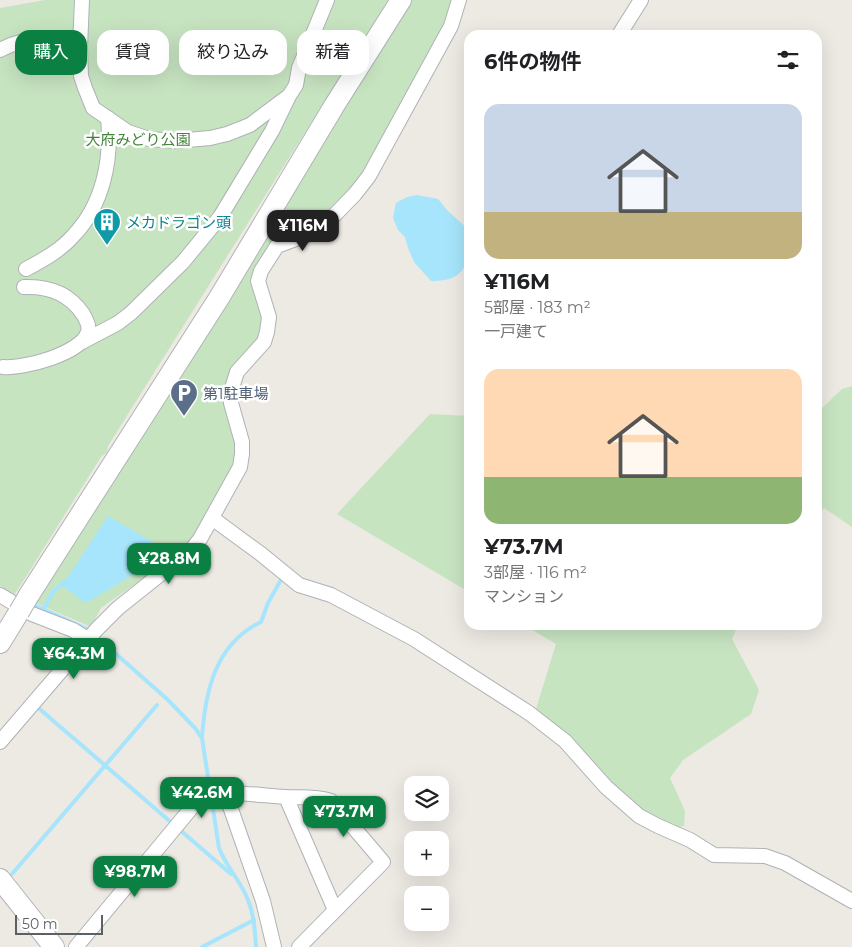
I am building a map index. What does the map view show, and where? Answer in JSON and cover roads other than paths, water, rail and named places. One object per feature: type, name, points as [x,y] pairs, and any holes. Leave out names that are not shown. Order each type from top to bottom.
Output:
[{"type":"street","points":[[81,30],[82,0]]},
{"type":"street","points":[[3,367],[27,366],[52,358],[118,323],[131,313],[183,262],[220,217],[272,131],[288,96],[296,85],[300,68],[327,0]]},
{"type":"street","points":[[0,643],[219,298],[334,106],[401,0]]},
{"type":"street","points":[[0,742],[118,608],[192,549],[212,518],[240,467],[242,454],[242,442],[231,403],[232,388],[238,372],[264,342],[267,332],[269,317],[258,281],[261,271],[277,246],[320,230],[355,194],[369,176],[451,26],[459,0]]},
{"type":"street","points":[[622,30],[641,0]]},
{"type":"street","points":[[0,50],[15,43]]},
{"type":"street","points":[[81,75],[93,108],[128,132],[148,139],[210,138],[227,134],[250,125],[288,96]]},
{"type":"street","points":[[26,269],[60,248],[74,236],[89,213],[101,189],[108,162],[108,118]]},
{"type":"street","points":[[24,288],[35,287],[66,295],[86,319],[89,329],[82,342]]},
{"type":"street","points":[[212,518],[299,585],[331,595],[414,640],[529,713],[565,741],[606,787],[639,816],[690,840],[714,855],[765,856],[785,863],[852,901]]},
{"type":"street","points":[[0,595],[32,614],[92,636]]},
{"type":"street","points":[[215,793],[263,901],[274,947]]},
{"type":"street","points":[[76,947],[175,827],[215,793],[286,798],[319,798],[331,801],[383,862],[299,947]]},
{"type":"street","points":[[286,798],[335,910]]},
{"type":"street","points":[[0,879],[54,947]]},
{"type":"water","points":[[417,195],[438,199],[464,225],[464,267],[460,273],[444,280],[431,281],[414,262],[405,237],[398,230],[393,218],[396,203],[407,197]]},
{"type":"water","points":[[108,516],[170,552],[86,603],[62,586]]},
{"type":"waterway","points":[[202,738],[206,704],[215,671],[233,643],[245,631],[261,622],[268,603],[282,578]]},
{"type":"waterway","points":[[44,609],[52,593],[65,581]]},
{"type":"waterway","points":[[30,603],[89,630],[168,700],[202,738],[219,848],[248,900],[253,917],[256,947]]},
{"type":"waterway","points":[[35,705],[231,874]]},
{"type":"waterway","points":[[12,874],[157,705]]},
{"type":"waterway","points":[[202,947],[254,920]]},
{"type":"place","name":"メカドラゴン頭","points":[[107,246]]},
{"type":"place","name":"第1駐車場","points":[[184,417]]},
{"type":"park label","name":"大府みどり公園","points":[[138,139]]}]
